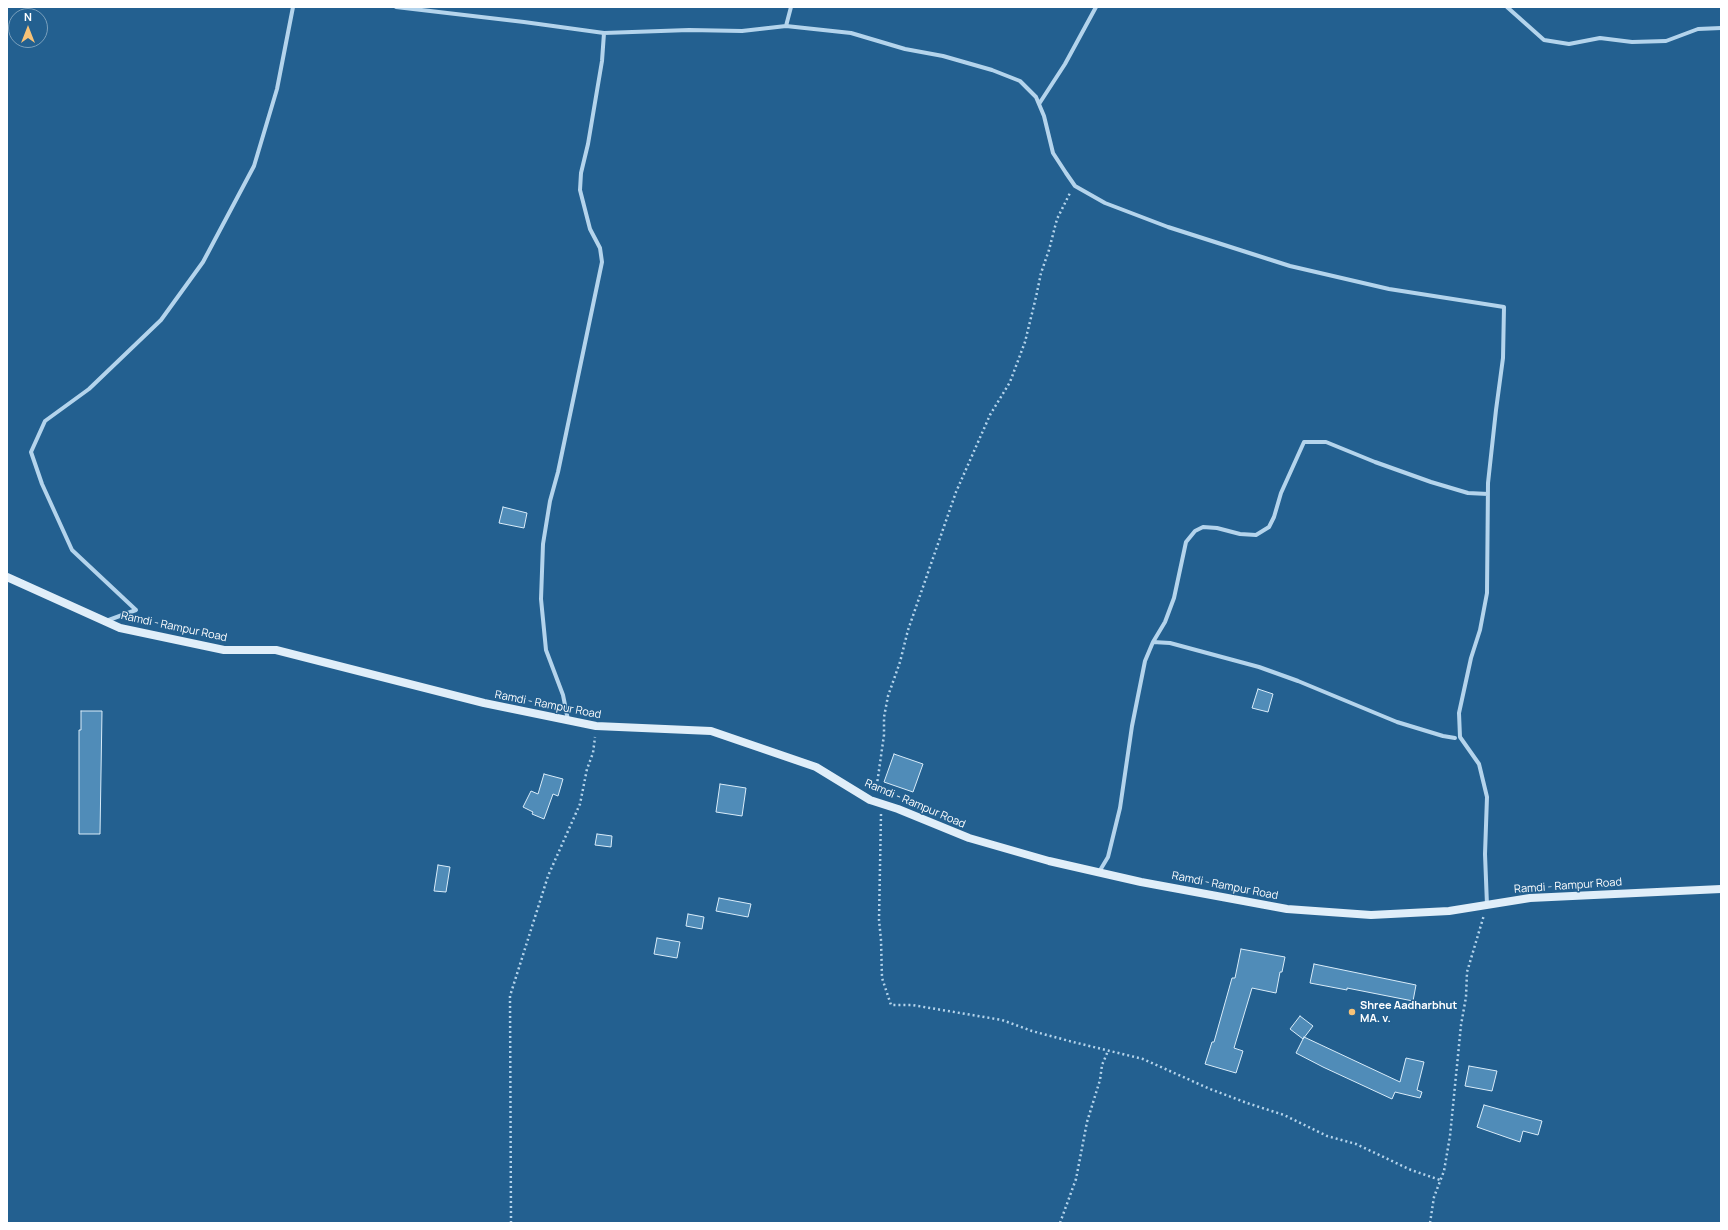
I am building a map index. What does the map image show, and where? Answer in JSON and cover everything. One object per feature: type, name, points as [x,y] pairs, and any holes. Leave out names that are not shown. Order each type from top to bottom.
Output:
[{"type":"main road","name":"Ramdi - Rampur Road","points":[[7,577],[120,628],[224,650],[276,650],[484,703],[596,726],[712,732],[816,767],[870,800],[882,803],[969,838],[1048,861],[1141,882],[1287,909],[1371,915],[1449,911],[1530,898],[1721,889]]},
{"type":"street","points":[[106,622],[136,610],[72,550],[42,484],[31,452],[45,421],[89,389],[161,320],[203,262],[254,166],[276,89],[293,7]]},
{"type":"street","points":[[396,7],[604,33],[689,30],[742,31],[786,26],[851,33],[905,49],[943,56],[992,70],[1020,81],[1036,96],[1044,116],[1053,153],[1074,186],[1105,203],[1168,227],[1290,266],[1389,289],[1504,307],[1504,358],[1496,410],[1488,494],[1487,593],[1480,630],[1471,658],[1459,713],[1460,737],[1479,764],[1487,797],[1485,854],[1487,905]]},
{"type":"street","points":[[786,26],[791,7]]},
{"type":"street","points":[[1039,104],[1065,64],[1096,7]]},
{"type":"street","points":[[1507,7],[1544,40],[1569,44],[1600,38],[1632,42],[1666,41],[1698,29],[1721,28]]},
{"type":"street","points":[[568,720],[563,695],[546,650],[542,600],[542,544],[602,262],[600,248],[590,228],[580,190],[581,173],[588,144],[602,61],[604,33]]},
{"type":"street","points":[[1099,872],[1108,857],[1120,808],[1136,705],[1145,661],[1153,642],[1165,622],[1174,598],[1186,542],[1195,531],[1203,527],[1217,528],[1240,534],[1256,535],[1269,527],[1274,517],[1281,493],[1304,442],[1326,442],[1431,482],[1468,493],[1488,494]]},
{"type":"street","points":[[1153,642],[1170,643],[1259,667],[1305,684],[1397,722],[1443,736],[1456,738]]},
{"type":"path","points":[[870,800],[878,789],[888,696],[900,662],[908,630],[956,492],[990,416],[1010,382],[1025,342],[1040,273],[1057,219],[1074,186]]},
{"type":"path","points":[[511,1223],[510,996],[548,876],[580,804],[587,770],[593,753],[596,726]]},
{"type":"path","points":[[882,803],[879,857],[879,920],[882,978],[891,1005],[912,1005],[995,1019],[1032,1031],[1143,1059],[1217,1092],[1284,1115],[1327,1136],[1356,1144],[1411,1170],[1440,1180]]},
{"type":"path","points":[[1430,1223],[1434,1197],[1444,1171],[1453,1111],[1461,1025],[1466,997],[1467,972],[1487,905]]},
{"type":"path","points":[[1060,1223],[1076,1180],[1087,1122],[1100,1080],[1102,1065],[1108,1051]]},
{"type":"building","points":[[503,507],[527,513],[524,528],[499,523]]},
{"type":"building","points":[[1258,689],[1273,694],[1268,712],[1252,708]]},
{"type":"building","points":[[81,711],[102,711],[100,834],[79,834],[79,730],[81,730]]},
{"type":"building","points":[[894,754],[923,764],[913,792],[884,782]]},
{"type":"building","points":[[544,774],[563,779],[558,796],[553,794],[544,819],[532,814],[533,812],[523,807],[531,791],[538,794]]},
{"type":"building","points":[[720,784],[746,788],[742,816],[716,812]]},
{"type":"building","points":[[597,834],[612,836],[611,847],[595,845]]},
{"type":"building","points":[[438,865],[450,867],[446,892],[434,891]]},
{"type":"building","points":[[719,898],[751,904],[748,917],[716,911]]},
{"type":"building","points":[[688,914],[704,917],[702,929],[686,926]]},
{"type":"building","points":[[657,938],[680,942],[677,958],[654,954]]},
{"type":"building","points":[[1241,949],[1285,957],[1282,972],[1280,972],[1276,993],[1252,988],[1234,1048],[1243,1051],[1236,1073],[1205,1064],[1212,1042],[1214,1042],[1232,978],[1235,978]]},
{"type":"building","points":[[1314,964],[1416,985],[1413,1001],[1347,988],[1347,990],[1310,983]]},
{"type":"building","points":[[1300,1016],[1313,1026],[1303,1039],[1290,1029]]},
{"type":"building","points":[[1304,1037],[1400,1082],[1406,1058],[1424,1062],[1417,1090],[1422,1092],[1420,1098],[1395,1092],[1392,1099],[1296,1053]]},
{"type":"building","points":[[1469,1066],[1497,1071],[1492,1091],[1465,1086]]},
{"type":"building","points":[[1484,1105],[1542,1121],[1538,1135],[1523,1131],[1520,1142],[1477,1127]]},
{"type":"place","name":"Shree Aadharbhut MA. v.","points":[[1352,1012]]}]
